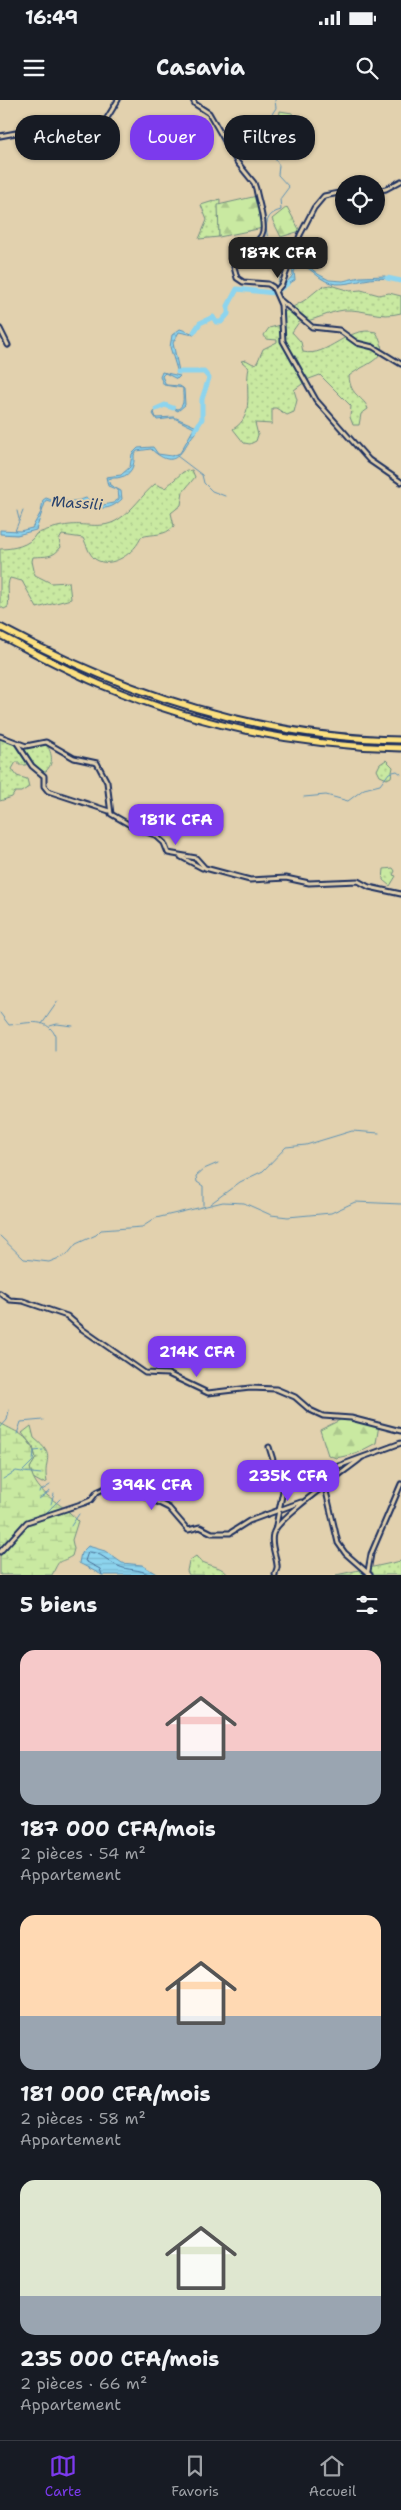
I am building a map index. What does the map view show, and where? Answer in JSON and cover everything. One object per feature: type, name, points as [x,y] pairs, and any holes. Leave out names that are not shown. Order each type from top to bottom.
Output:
[{"type":"highway","points":[[0,627],[111,681],[225,717],[296,731],[371,740],[401,740]]},
{"type":"highway","points":[[0,635],[98,683],[204,719],[296,739],[401,748]]},
{"type":"street","points":[[0,136],[16,133],[34,142],[84,137],[104,123],[118,100]]},
{"type":"street","points":[[193,100],[195,104],[210,113],[237,162],[254,183],[256,189],[263,231],[256,242],[240,253],[234,267],[237,278],[243,282],[268,284],[276,291],[280,300],[283,341],[316,400],[369,460],[401,482]]},
{"type":"street","points":[[385,189],[401,181]]},
{"type":"street","points":[[276,291],[282,284],[300,235],[314,208],[324,196],[335,194]]},
{"type":"street","points":[[280,300],[312,327],[339,330],[357,343],[373,347],[401,364]]},
{"type":"street","points":[[0,329],[8,345]]},
{"type":"street","points":[[0,736],[26,746],[46,742],[74,758],[99,764],[108,787],[109,812]]},
{"type":"street","points":[[16,742],[32,766],[44,776],[44,786],[48,791],[109,812],[114,818],[156,835],[164,842],[168,853],[194,857],[205,868]]},
{"type":"street","points":[[180,856],[195,866],[250,880],[286,878],[309,883],[358,880],[369,887],[401,894]]},
{"type":"street","points":[[0,1293],[14,1301],[23,1301],[45,1310],[64,1314],[145,1374],[168,1374],[208,1393],[250,1388],[276,1390],[294,1397],[322,1416],[350,1418],[401,1432]]},
{"type":"street","points":[[284,1486],[401,1443]]},
{"type":"street","points":[[269,1447],[279,1479],[284,1486]]},
{"type":"street","points":[[275,1530],[302,1502],[363,1457]]},
{"type":"street","points":[[0,1552],[27,1522],[84,1503],[91,1500],[96,1492],[118,1484],[127,1486],[154,1502],[169,1508],[190,1530],[200,1527],[212,1533],[230,1533],[250,1521],[302,1502]]},
{"type":"street","points":[[369,1573],[371,1554],[401,1484]]},
{"type":"street","points":[[275,1575],[278,1567],[272,1540],[284,1486]]},
{"type":"street","points":[[325,1486],[338,1543],[345,1553],[369,1573]]},
{"type":"green space","points":[[280,111],[292,113],[293,115],[280,115]]},
{"type":"green space","points":[[257,196],[263,228],[219,237],[218,205]]},
{"type":"green space","points":[[220,199],[219,237],[199,239],[207,220],[201,205]]},
{"type":"green space","points":[[287,207],[300,231],[281,237],[272,219]]},
{"type":"green space","points":[[330,285],[350,291],[361,290],[379,295],[389,293],[401,296],[401,313],[386,315],[344,310],[299,322],[292,332],[301,342],[303,352],[312,353],[356,333],[376,332],[381,341],[379,355],[375,360],[349,376],[354,392],[368,409],[361,414],[359,425],[353,425],[350,417],[351,406],[320,375],[309,379],[294,390],[297,400],[294,412],[287,415],[276,408],[272,408],[272,424],[255,423],[258,435],[256,441],[250,444],[244,443],[233,429],[245,417],[248,402],[249,368],[241,361],[246,360],[253,364],[257,363],[263,349],[277,342],[277,340],[266,339],[264,335],[269,328],[281,325],[281,314],[305,300],[321,287]]},
{"type":"green space","points":[[192,470],[195,477],[183,492],[181,505],[171,513],[174,526],[166,532],[141,537],[134,548],[122,558],[108,562],[101,562],[95,559],[89,552],[83,538],[62,535],[59,540],[61,547],[58,551],[49,556],[33,557],[32,561],[35,575],[51,583],[69,582],[71,599],[37,608],[22,581],[10,578],[8,584],[8,607],[4,609],[0,606],[0,549],[20,546],[30,541],[36,534],[57,527],[101,525],[113,522],[129,511],[155,484],[165,488],[183,472]]},
{"type":"green space","points":[[0,736],[9,738],[19,748],[47,745],[51,754],[51,761],[46,771],[42,774],[27,760],[26,765],[19,765],[19,762],[16,762],[12,769],[17,776],[27,779],[29,787],[21,792],[15,792],[12,797],[0,801]]},
{"type":"green space","points":[[386,760],[393,767],[391,777],[387,779],[380,776],[377,770],[380,764]]},
{"type":"green space","points":[[393,868],[395,871],[393,875],[396,876],[390,886],[383,880],[384,869]]},
{"type":"green space","points":[[344,1418],[379,1425],[376,1443],[355,1454],[336,1458],[328,1455],[320,1430]]},
{"type":"green space","points":[[0,1423],[27,1439],[36,1458],[30,1468],[33,1478],[44,1492],[78,1521],[72,1540],[74,1549],[72,1556],[58,1563],[52,1575],[0,1575]]},
{"type":"green space","points":[[31,1426],[34,1438],[47,1454],[47,1482],[42,1483],[33,1478],[30,1468],[36,1458],[33,1447],[22,1433]]},
{"type":"green space","points":[[196,1556],[199,1560],[225,1571],[228,1575],[189,1575],[187,1571],[189,1561]]},
{"type":"green space","points":[[401,1561],[401,1575],[336,1575]]},
{"type":"water","points":[[302,261],[329,280],[343,281],[360,277],[385,276],[391,280],[377,278],[343,284],[330,283],[301,265],[294,271],[295,280],[282,288],[293,275],[292,270],[294,266]]},
{"type":"water","points":[[196,326],[194,335],[179,332],[173,343],[178,373],[170,347],[172,335],[180,329],[192,333]]},
{"type":"water","points":[[162,372],[180,376],[177,379],[165,373],[162,376],[166,385],[183,388],[164,385],[160,377]]},
{"type":"water","points":[[183,388],[185,405],[178,411],[168,406],[178,409],[182,405]]},
{"type":"water","points":[[154,412],[156,418],[174,417],[197,427],[197,431],[183,450],[179,455],[174,458],[168,459],[160,456],[151,449],[137,451],[134,455],[134,462],[130,472],[119,478],[108,479],[110,485],[121,491],[122,499],[112,506],[103,508],[84,502],[73,505],[66,501],[86,498],[98,506],[113,503],[119,499],[118,490],[108,486],[106,477],[121,475],[130,467],[132,454],[138,448],[153,447],[158,454],[172,456],[180,453],[194,428],[174,418],[157,420],[153,414]]},
{"type":"water","points":[[46,498],[56,502],[64,502],[59,504],[46,500],[36,530],[17,535],[0,534],[0,530],[20,531],[32,528],[41,512],[43,500]]},
{"type":"water","points":[[88,1546],[105,1551],[122,1563],[142,1565],[158,1575],[102,1575],[79,1563],[81,1553]]},
{"type":"waterway","points":[[275,100],[276,108],[268,120],[266,133],[270,151],[279,165],[278,175],[289,187],[280,199],[281,210],[272,214],[266,228],[279,272],[276,288]]},
{"type":"waterway","name":"Massili","points":[[387,278],[401,281]]},
{"type":"waterway","name":"Massili","points":[[194,332],[200,323],[213,317],[216,322],[221,322],[228,314],[228,306],[237,289],[274,293],[287,284]]},
{"type":"waterway","name":"Massili","points":[[267,292],[273,290]]},
{"type":"waterway","points":[[178,372],[204,372],[209,378],[202,399],[202,419],[195,430]]},
{"type":"waterway","name":"Massili","points":[[156,409],[165,405],[173,408]]},
{"type":"waterway","points":[[177,456],[202,475],[204,483],[212,491],[225,496]]},
{"type":"waterway","points":[[17,511],[19,519]]},
{"type":"waterway","points":[[15,531],[23,511]]},
{"type":"waterway","points":[[304,797],[326,795],[348,801],[364,789],[380,785],[389,773],[397,771],[401,774]]},
{"type":"waterway","points":[[42,1024],[58,1001]]},
{"type":"waterway","points":[[0,1013],[9,1025],[35,1022],[46,1025],[55,1035],[55,1051]]},
{"type":"waterway","points":[[50,1026],[57,1024],[73,1026]]},
{"type":"waterway","points":[[210,1204],[240,1182],[263,1171],[286,1147],[306,1145],[352,1131],[379,1133]]},
{"type":"waterway","points":[[203,1205],[203,1186],[197,1182],[196,1176],[204,1169],[218,1163]]},
{"type":"waterway","points":[[0,1236],[24,1259],[49,1262],[67,1255],[76,1244],[96,1235],[101,1230],[142,1227],[156,1218],[223,1202],[244,1203],[271,1215],[288,1217],[331,1213],[355,1202],[401,1204]]},
{"type":"waterway","points":[[0,1428],[7,1420],[9,1410]]},
{"type":"waterway","points":[[17,1434],[21,1422],[43,1420]]},
{"type":"waterway","points":[[3,1479],[16,1471],[22,1472],[33,1461],[34,1451],[43,1450]]},
{"type":"waterway","points":[[23,1472],[41,1474]]},
{"type":"waterway","points":[[39,1492],[50,1485]]},
{"type":"waterway","points":[[39,1499],[50,1491]]},
{"type":"waterway","points":[[51,1504],[54,1494]]},
{"type":"waterway","points":[[45,1514],[60,1499]]},
{"type":"waterway","points":[[71,1526],[79,1514]]}]
